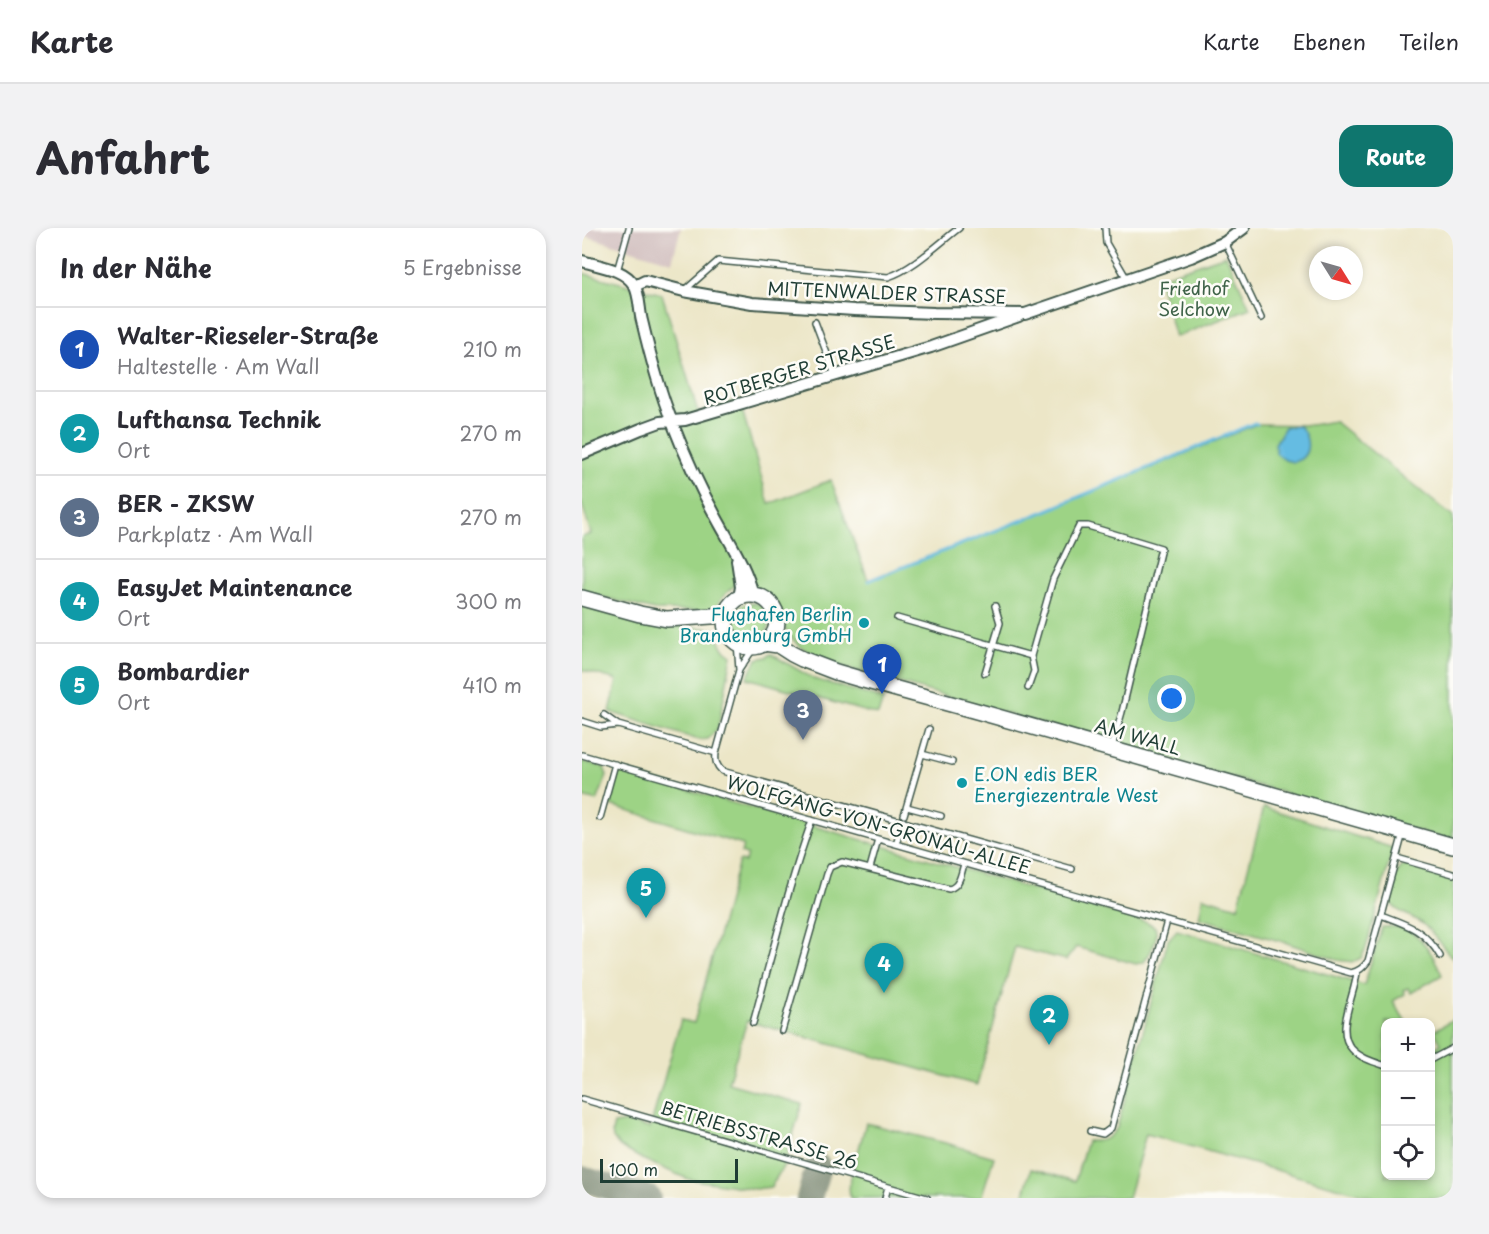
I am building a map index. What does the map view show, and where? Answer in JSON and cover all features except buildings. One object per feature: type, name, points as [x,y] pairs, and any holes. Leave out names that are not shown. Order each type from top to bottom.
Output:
[{"type":"street","name":"MITTENWALDER STRASSE","points":[[635,286],[645,281],[684,291],[752,303],[915,312],[1025,314],[1191,257],[1225,242],[1244,228]]},
{"type":"street","points":[[582,261],[617,271],[635,286],[643,327],[672,422],[713,512],[748,575],[746,597]]},
{"type":"street","name":"ROTBERGER STRASSE","points":[[582,454],[660,422],[685,420],[931,347],[1025,314]]},
{"type":"street","points":[[746,597],[766,600],[776,614],[776,628],[773,634],[760,645],[749,646],[737,642],[728,633],[726,621],[728,609],[746,597]]},
{"type":"street","points":[[582,598],[640,615],[667,619],[726,621]]},
{"type":"street","name":"AM WALL","points":[[776,628],[784,638],[813,662]]},
{"type":"street","name":"AM WALL","points":[[760,645],[778,645],[792,654],[836,672],[1453,846]]},
{"type":"lane","points":[[617,271],[629,228]]},
{"type":"lane","points":[[684,291],[718,261],[888,277],[908,267],[959,228]]},
{"type":"lane","points":[[1104,229],[1106,243],[1127,279]]},
{"type":"lane","points":[[1225,242],[1261,318]]},
{"type":"lane","points":[[815,322],[835,375]]},
{"type":"lane","points":[[1028,688],[1034,671],[1031,656],[1053,579],[1079,526],[1088,526],[1161,548],[1122,712],[1111,748]]},
{"type":"lane","points":[[985,674],[1000,622],[995,606]]},
{"type":"lane","points":[[897,618],[1031,656]]},
{"type":"lane","points":[[737,642],[739,670],[715,759],[722,771],[904,818],[1072,869]]},
{"type":"lane","points":[[739,670],[760,645]]},
{"type":"lane","points":[[604,715],[618,725],[716,753]]},
{"type":"lane","points":[[582,721],[601,727],[618,725]]},
{"type":"lane","points":[[896,844],[929,729]]},
{"type":"lane","points":[[922,754],[952,762]]},
{"type":"lane","name":"WOLFGANG-VON-GRONAU-ALLEE","points":[[582,755],[1351,973],[1357,971]]},
{"type":"lane","points":[[600,818],[615,764]]},
{"type":"lane","points":[[907,807],[941,816]]},
{"type":"lane","points":[[753,1023],[782,914],[813,820]]},
{"type":"lane","points":[[1381,1064],[1352,1050],[1344,1030],[1357,981],[1357,971],[1368,961],[1404,831]]},
{"type":"lane","points":[[870,868],[878,839]]},
{"type":"lane","points":[[1397,858],[1453,874]]},
{"type":"lane","points":[[782,1031],[830,867],[842,862],[949,890],[955,888],[959,882],[964,864]]},
{"type":"lane","points":[[1381,915],[1406,924],[1423,934],[1440,956]]},
{"type":"lane","points":[[1090,1131],[1103,1134],[1111,1128],[1167,921]]},
{"type":"lane","points":[[1435,1058],[1453,1048]]},
{"type":"lane","name":"BETRIEBSSTRASSE 26","points":[[582,1099],[927,1198]]},
{"type":"lane","points":[[885,1198],[888,1187]]},
{"type":"shaded area","points":[[582,228],[681,228],[672,262],[582,235]]},
{"type":"green space","name":"Friedhof Selchow","points":[[1226,255],[1250,308],[1175,337],[1158,278]]},
{"type":"green space","points":[[582,273],[662,294],[698,412],[739,399],[769,504],[831,480],[868,580],[1048,510],[1257,424],[1311,425],[1334,421],[1453,517],[1453,841],[823,661],[790,636],[785,629],[782,614],[773,602],[748,589],[734,586],[722,597],[714,611],[654,610],[582,592],[582,537],[591,534],[582,504]]},
{"type":"green space","points":[[752,603],[764,609],[770,621],[764,633],[752,639],[740,633],[734,621],[740,609]]},
{"type":"green space","points":[[582,606],[656,624],[713,629],[724,649],[732,655],[718,728],[708,739],[699,740],[610,712],[617,680],[582,670]]},
{"type":"green space","points":[[771,654],[814,679],[883,699],[878,715],[747,678],[757,659]]},
{"type":"green space","points":[[582,761],[604,767],[607,776],[597,801],[582,797]]},
{"type":"green space","points":[[622,771],[1147,922],[1155,927],[1154,945],[1144,962],[1136,964],[1076,947],[1066,960],[1015,947],[977,1085],[747,1021],[728,1083],[802,1104],[784,1165],[771,1187],[755,1189],[688,1179],[642,1159],[619,1146],[612,1132],[614,1124],[625,1122],[650,1128],[681,1020],[694,1023],[739,861],[745,862],[747,855],[741,853],[743,845],[610,805],[616,778]]},
{"type":"green space","points":[[1264,807],[1393,848],[1366,948],[1361,958],[1353,962],[1337,960],[1199,918],[1203,897],[1238,907]]},
{"type":"green space","points":[[1405,865],[1453,878],[1453,959],[1428,929],[1388,900],[1395,876]]},
{"type":"green space","points":[[1382,927],[1405,929],[1419,938],[1435,960],[1442,975],[1411,993],[1408,988],[1403,990],[1405,994],[1393,1001],[1404,1018],[1381,1018],[1381,1180],[1435,1180],[1435,1048],[1441,1044],[1435,1030],[1453,1019],[1453,1198],[1376,1198],[1146,1134],[1128,1198],[1023,1198],[1031,1169],[1075,1181],[1087,1141],[1104,1139],[1117,1128],[1168,940],[1177,930],[1364,985]]},
{"type":"green space","points":[[866,1123],[994,1157],[981,1198],[850,1198],[849,1185]]},
{"type":"water","points":[[1299,426],[1306,437],[1307,450],[1299,460],[1293,462],[1285,460],[1276,453],[1275,444],[1285,427]]},
{"type":"waterway","points":[[868,581],[1257,424]]},
{"type":"taxiway","points":[[809,1198],[818,1167]]},
{"type":"taxiway","points":[[582,1179],[648,1198]]},
{"type":"place","name":"Flughafen Berlin Brandenburg GmbH","points":[[864,623]]},
{"type":"place","name":"Walter-Rieseler-Straße","points":[[882,694]]},
{"type":"place","name":"BER - ZKSW","points":[[803,740]]},
{"type":"place","name":"E.ON edis BER Energiezentrale West","points":[[962,783]]},
{"type":"place","name":"Bombardier","points":[[646,918]]},
{"type":"place","name":"EasyJet Maintenance","points":[[884,993]]},
{"type":"place","name":"Lufthansa Technik","points":[[1049,1045]]}]
